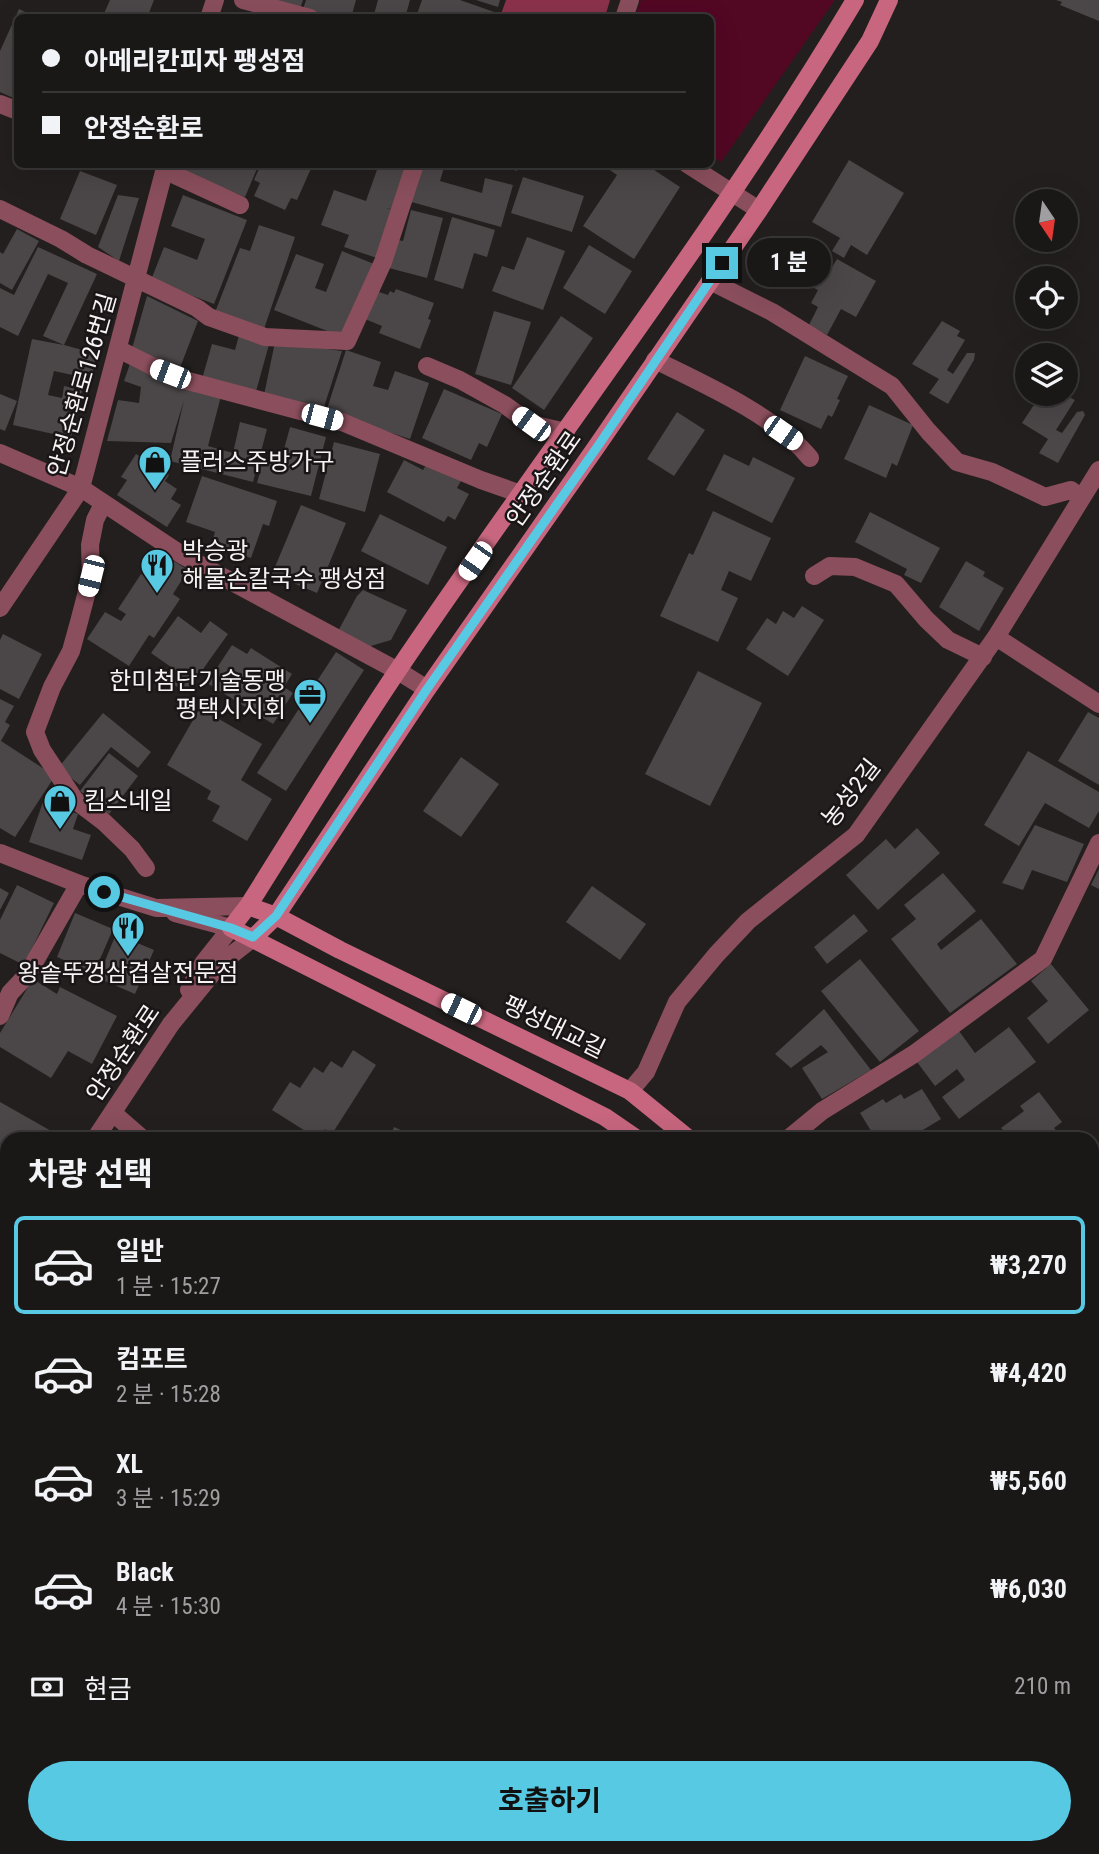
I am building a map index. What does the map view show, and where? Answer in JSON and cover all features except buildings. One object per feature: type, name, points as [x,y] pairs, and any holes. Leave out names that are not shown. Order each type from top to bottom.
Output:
[{"type":"main road","name":"안정순환로","points":[[231,928],[248,906],[398,671],[732,193],[805,83],[855,0]]},
{"type":"main road","name":"안정순환로","points":[[253,937],[276,916],[427,689],[710,281],[870,41],[889,0]]},
{"type":"main road","name":"팽성대교길","points":[[248,906],[276,916],[340,950],[630,1091],[680,1132]]},
{"type":"main road","points":[[231,928],[605,1117],[627,1132]]},
{"type":"street","points":[[243,0],[295,14]]},
{"type":"street","name":"안정순환로126번길","points":[[0,608],[81,488],[137,278],[159,168]]},
{"type":"street","name":"안정순환로126번길","points":[[163,168],[240,205]]},
{"type":"street","name":"안정순환로126번길","points":[[0,209],[197,308],[209,317],[265,337],[346,341],[383,262],[414,168]]},
{"type":"street","points":[[693,168],[758,210]]},
{"type":"street","points":[[710,281],[772,313],[892,386],[957,462],[992,472],[1045,497],[1070,490],[1081,498]]},
{"type":"street","name":"안정순환로","points":[[118,349],[188,381],[342,422],[481,481],[521,494]]},
{"type":"street","points":[[655,360],[707,385],[767,421],[799,444],[810,458]]},
{"type":"street","points":[[427,366],[460,380],[505,405],[531,424],[566,432]]},
{"type":"street","points":[[0,453],[81,488],[182,555],[427,689]]},
{"type":"street","name":"농성2길","points":[[630,1091],[646,1072],[677,1002],[748,921],[856,835],[996,638],[1099,470]]},
{"type":"street","points":[[103,504],[94,520],[90,545],[91,576],[71,650],[52,687],[35,733],[42,750],[75,800],[104,822],[132,849],[146,868]]},
{"type":"street","points":[[814,576],[830,566],[855,567],[896,584],[948,640],[983,656]]},
{"type":"street","points":[[996,638],[1099,704]]},
{"type":"street","points":[[796,1132],[822,1111],[914,1054],[1043,959],[1099,843]]},
{"type":"street","points":[[0,853],[79,884],[231,928],[204,962],[171,1024]]},
{"type":"street","points":[[0,1016],[10,993],[27,975],[79,884]]},
{"type":"street","points":[[156,908],[248,906]]},
{"type":"street","name":"안정순환로","points":[[100,1132],[171,1024],[220,964],[253,937]]},
{"type":"street","points":[[113,1113],[135,1132]]},
{"type":"shaded area","points":[[506,0],[610,0],[606,14],[501,14]]},
{"type":"shaded area","points":[[641,0],[835,0],[721,162],[714,158],[714,14],[636,14]]},
{"type":"place","name":"플러스주방가구","points":[[155,492]]},
{"type":"place","name":"박승광 해물손칼국수 팽성점","points":[[157,595]]},
{"type":"place","name":"한미첨단기술동맹 평택시지회","points":[[310,725]]},
{"type":"place","name":"킴스네일","points":[[60,831]]},
{"type":"place","name":"왕솥뚜껑삼겹살전문점","points":[[128,958]]},
{"type":"route","points":[[104,892],[231,928],[253,937],[276,916],[427,689],[600,443],[722,263]]}]
